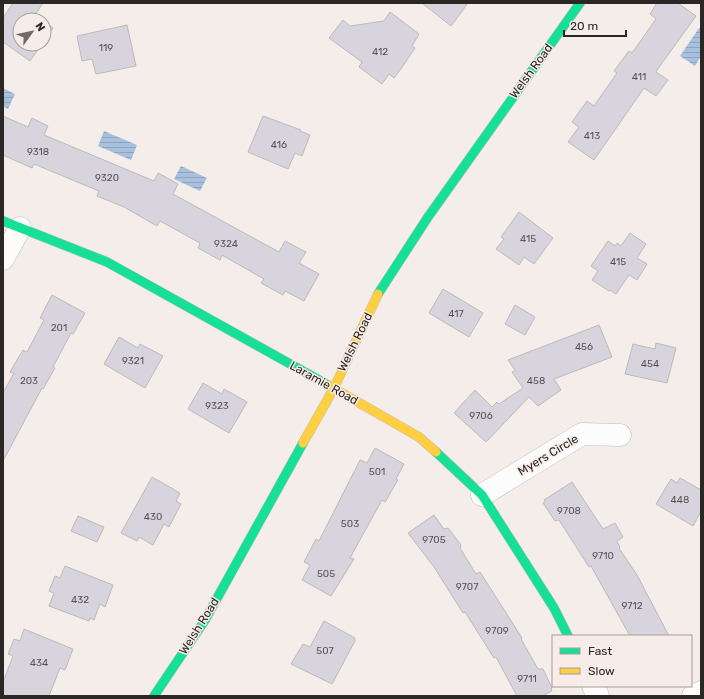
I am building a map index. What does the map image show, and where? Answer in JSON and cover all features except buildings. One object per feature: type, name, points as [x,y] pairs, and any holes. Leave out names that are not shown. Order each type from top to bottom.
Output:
[{"type":"main road","name":"Welsh Road","points":[[154,696],[205,620],[334,388],[380,290],[431,212],[580,3]]},
{"type":"main road","name":"Laramie Road","points":[[12,224],[107,262],[334,388],[418,437],[482,495],[554,608],[568,635]]},
{"type":"street","points":[[3,259],[12,224]]},
{"type":"street","name":"Myers Circle","points":[[482,495],[582,434],[620,435]]},
{"type":"street","points":[[594,687],[598,696]]},
{"type":"street","points":[[693,696],[701,692]]},
{"type":"water","points":[[699,28],[701,28],[701,56],[695,66],[680,56]]},
{"type":"water","points":[[3,88],[15,94],[8,109],[3,106]]},
{"type":"water","points":[[104,131],[137,145],[131,160],[98,146]]},
{"type":"water","points":[[181,166],[207,178],[200,191],[174,179]]},
{"type":"traffic: fast","points":[[378,294],[428,217],[580,3]]},
{"type":"traffic: fast","points":[[3,221],[107,262],[328,385]]},
{"type":"traffic: fast","points":[[154,696],[205,620],[303,443]]},
{"type":"traffic: fast","points":[[436,452],[482,495],[554,608],[568,635]]},
{"type":"traffic: slow","points":[[303,443],[334,388],[378,294]]},
{"type":"traffic: slow","points":[[328,385],[419,437],[436,452]]}]
